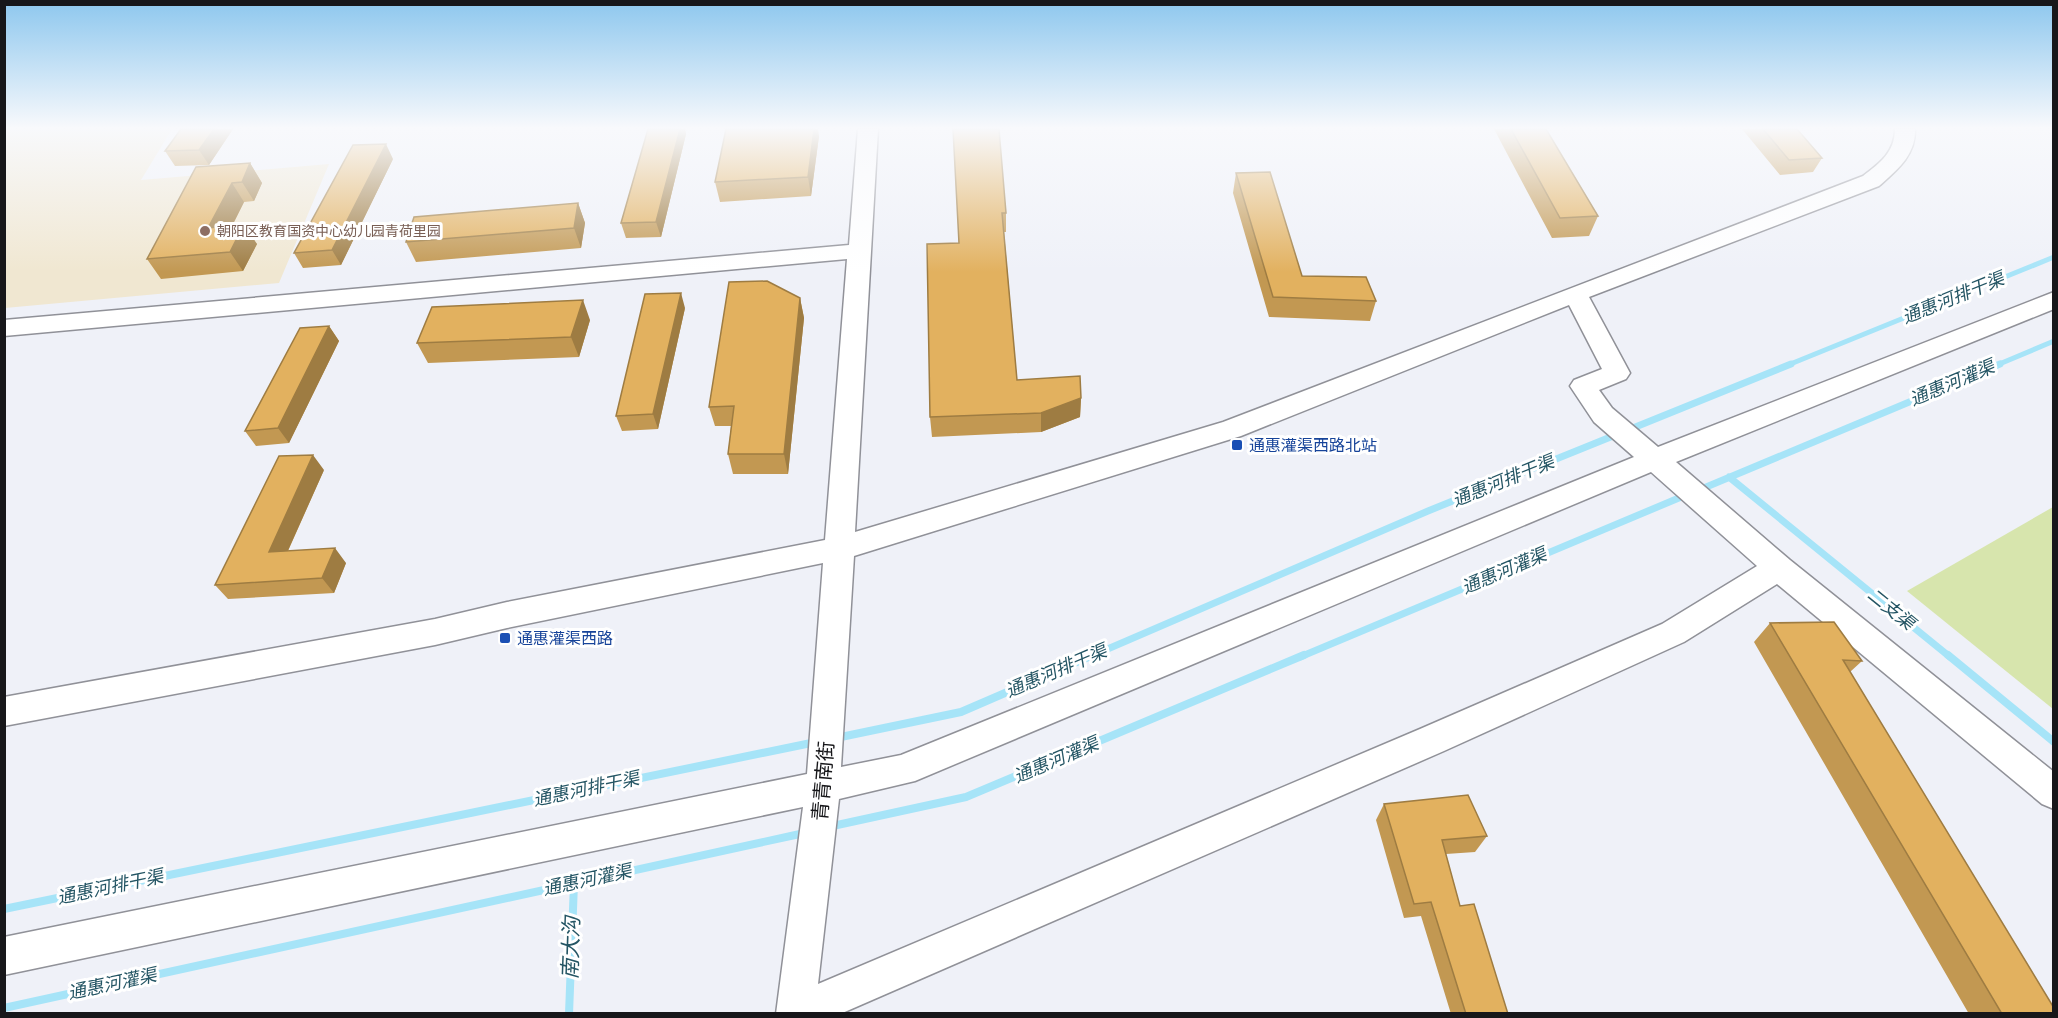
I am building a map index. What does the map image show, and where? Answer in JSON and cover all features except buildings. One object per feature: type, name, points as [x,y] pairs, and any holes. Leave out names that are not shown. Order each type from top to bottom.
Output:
[{"type":"street","name":"青青南街","points":[[796,1013],[827,739],[865,177]]},
{"type":"street","points":[[4,712],[435,632],[507,615],[841,548],[1232,429],[1871,181],[1876,177]]},
{"type":"street","points":[[4,328],[861,251]]},
{"type":"street","points":[[1575,294],[1617,373],[1583,386],[1603,415],[1779,568],[2054,793]]},
{"type":"street","points":[[4,956],[820,815],[903,770],[1654,460],[2054,300]]},
{"type":"street","points":[[796,1013],[1432,740],[1673,633],[1779,568]]},
{"type":"shaded area","name":"朝阳区教育国资中心幼儿园青荷里园","points":[[5,177],[143,177],[141,180],[182,177],[324,177],[279,283],[5,308]]},
{"type":"green space","points":[[2053,507],[2053,709],[1907,591]]},
{"type":"waterway","name":"通惠河排干渠","points":[[1788,365],[2054,257]]},
{"type":"waterway","name":"通惠河灌渠","points":[[1997,365],[2054,341]]},
{"type":"waterway","name":"通惠河排干渠","points":[[1628,430],[1791,364]]},
{"type":"waterway","name":"通惠河灌渠","points":[[1729,477],[2000,364]]},
{"type":"waterway","name":"通惠河排干渠","points":[[1089,657],[1428,511],[1618,434]]},
{"type":"waterway","name":"通惠河灌渠","points":[[1699,490],[1729,477]]},
{"type":"waterway","name":"二支渠","points":[[1729,477],[1950,657]]},
{"type":"waterway","name":"通惠河灌渠","points":[[1300,657],[1686,495]]},
{"type":"waterway","name":"通惠河排干渠","points":[[836,738],[961,712],[1093,655]]},
{"type":"waterway","name":"通惠河灌渠","points":[[828,827],[966,797],[1304,655]]},
{"type":"waterway","name":"二支渠","points":[[1948,655],[2054,742]]},
{"type":"waterway","name":"通惠河排干渠","points":[[4,909],[816,742]]},
{"type":"waterway","name":"通惠河灌渠","points":[[574,883],[809,832]]},
{"type":"waterway","name":"通惠河灌渠","points":[[4,1008],[574,883]]},
{"type":"waterway","name":"南大沟","points":[[569,1014],[574,883]]},
{"type":"place","name":"朝阳区教育国资中心幼儿园青荷里园","points":[[205,231]]},
{"type":"place","name":"通惠灌渠西路北站","points":[[1237,445]]},
{"type":"place","name":"通惠灌渠西路","points":[[505,638]]}]
